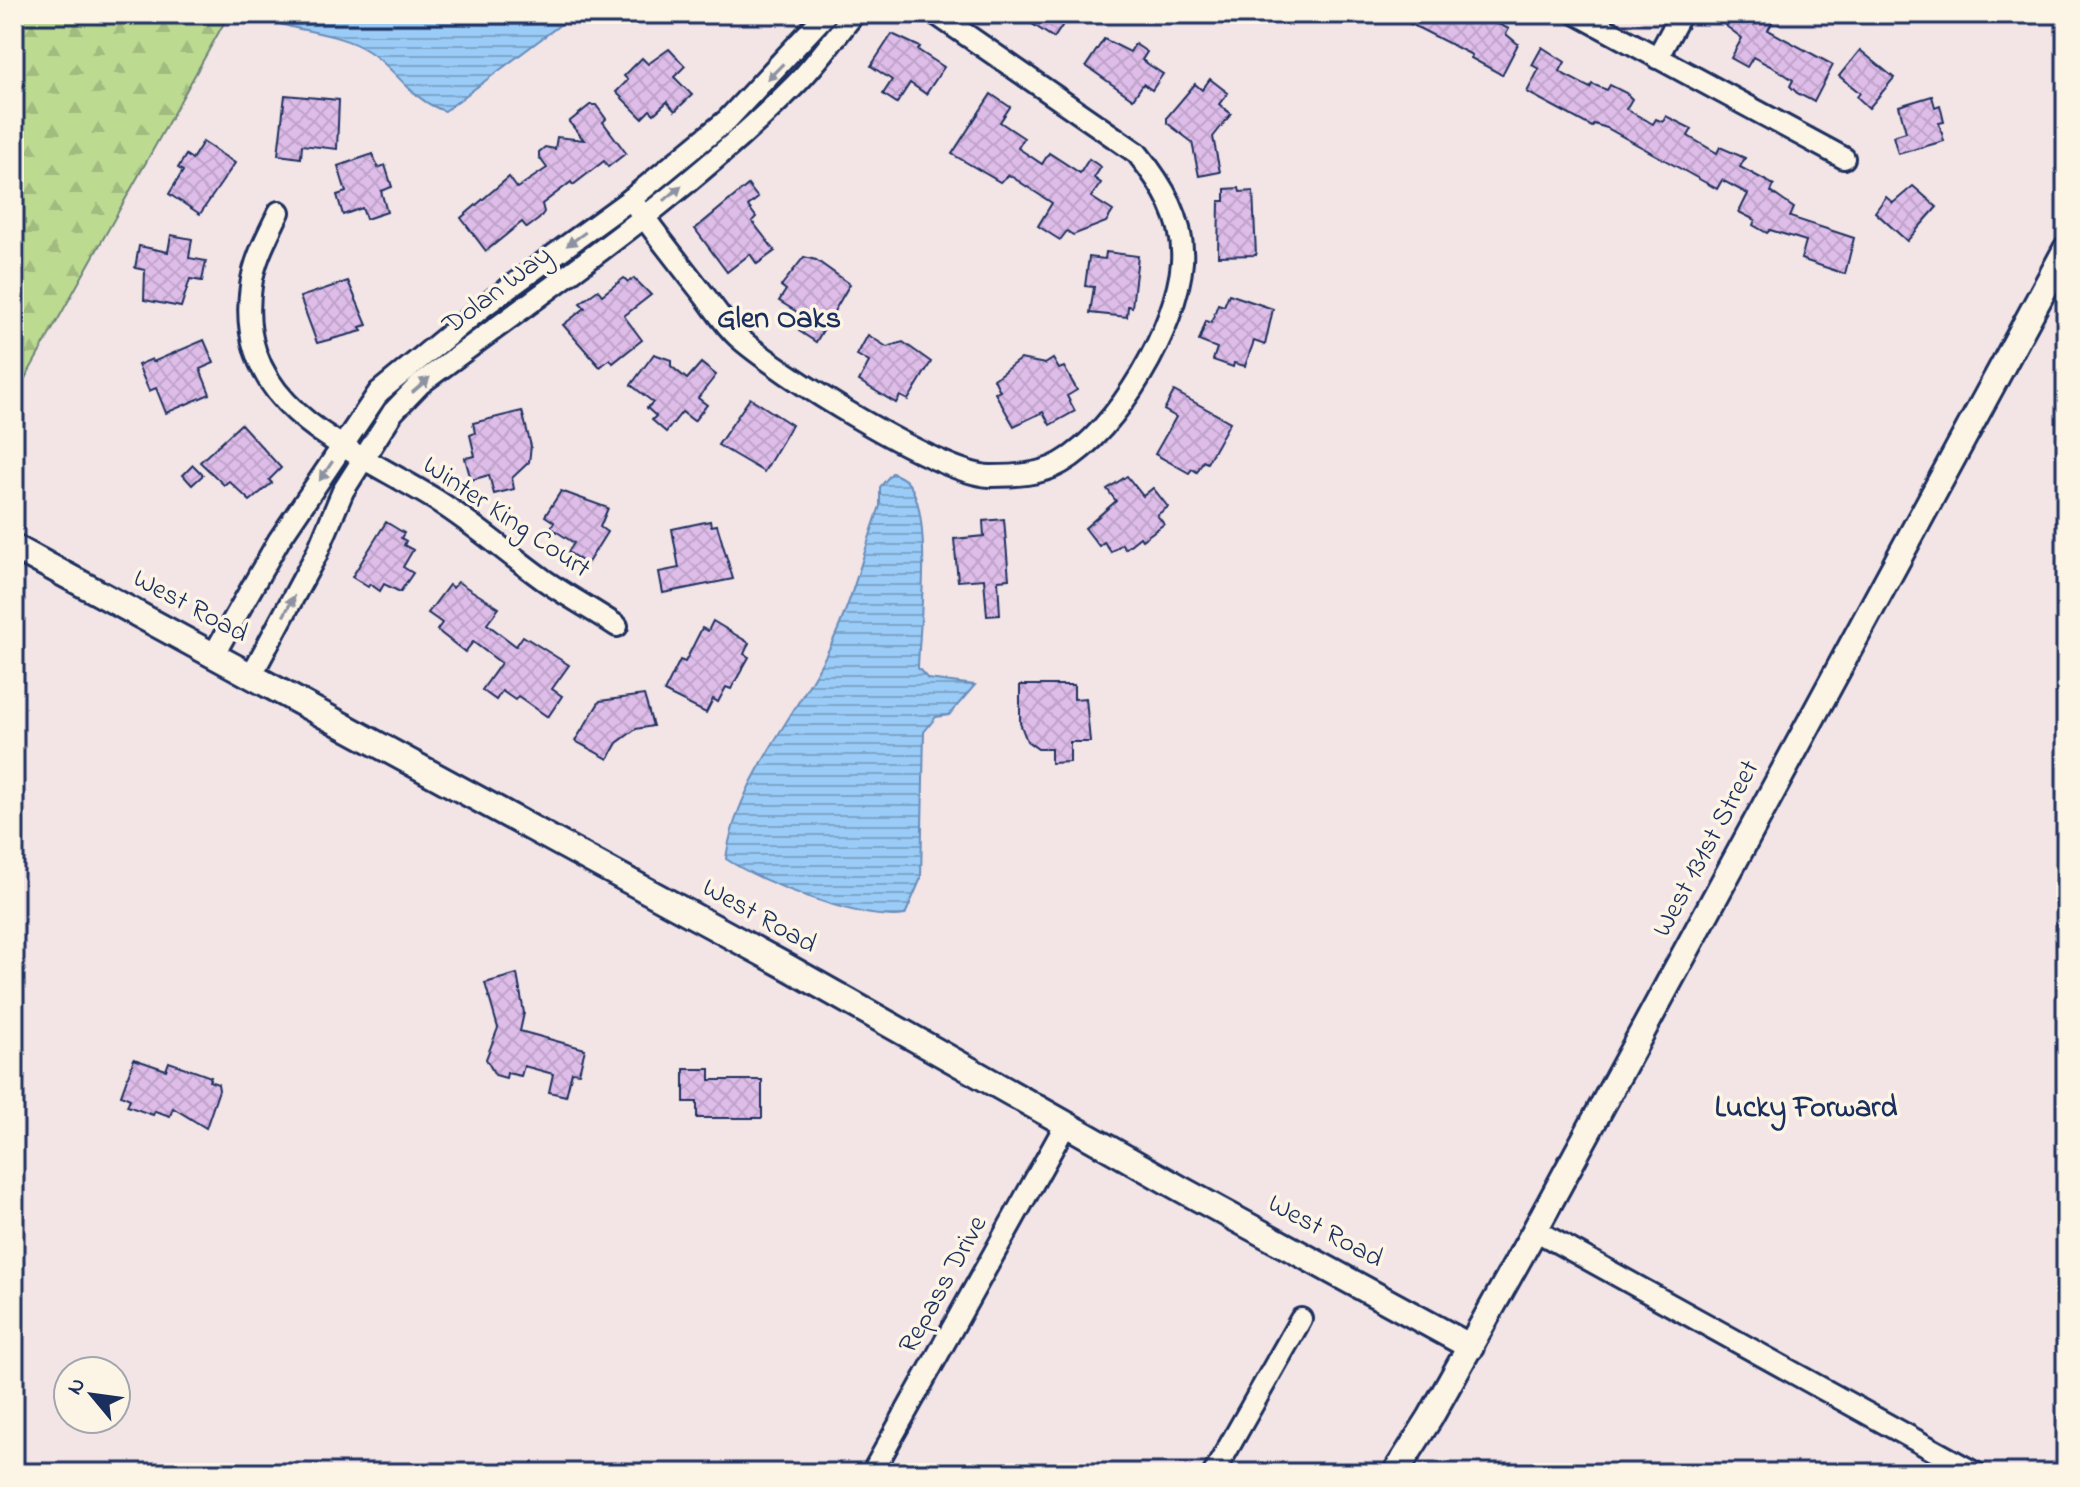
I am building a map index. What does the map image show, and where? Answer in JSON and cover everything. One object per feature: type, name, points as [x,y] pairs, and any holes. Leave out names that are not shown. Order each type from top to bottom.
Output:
[{"type":"street","name":"Dolan Way","points":[[214,654],[279,540],[379,392],[484,306],[631,199],[727,120],[826,14]]},
{"type":"street","name":"Dolan Way","points":[[252,674],[316,555],[343,491],[393,412],[420,384],[644,218],[756,123],[799,81],[854,14]]},
{"type":"street","points":[[631,199],[736,336],[772,364],[911,447],[947,465],[986,476],[1040,472],[1062,463],[1101,431],[1127,396],[1175,299],[1182,259],[1176,216],[1160,181],[1124,143],[936,14]]},
{"type":"street","points":[[1577,14],[1844,158]]},
{"type":"street","points":[[1657,58],[1681,14]]},
{"type":"street","name":"Winter King Court","points":[[279,212],[258,257],[251,284],[251,333],[270,382],[286,405],[343,445],[466,519],[545,581],[617,626]]},
{"type":"street","name":"West 131st Street","points":[[1395,1473],[1471,1347],[2066,249]]},
{"type":"street","name":"West Road","points":[[14,547],[784,965],[1471,1347]]},
{"type":"street","name":"Repass Drive","points":[[872,1473],[1066,1124]]},
{"type":"street","points":[[1535,1230],[1975,1473]]},
{"type":"street","points":[[1214,1473],[1301,1319]]},
{"type":"green space","points":[[14,14],[229,14],[14,398]]},
{"type":"water","points":[[271,14],[558,14],[561,24],[445,111],[422,100],[368,51],[337,38],[280,24]]},
{"type":"water","points":[[892,473],[908,483],[916,498],[921,519],[923,572],[918,668],[928,679],[975,685],[949,715],[936,717],[924,732],[921,878],[905,915],[887,916],[813,899],[763,879],[726,859],[741,804],[754,777],[836,634],[880,506],[880,487]]},
{"type":"building","points":[[1017,14],[1070,14],[1054,38]]},
{"type":"building","points":[[1391,14],[1477,14],[1509,29],[1506,34],[1518,44],[1502,75],[1471,58],[1472,55]]},
{"type":"building","points":[[1732,14],[1756,14],[1772,23],[1768,30],[1833,65],[1814,102],[1797,93],[1790,86],[1793,80],[1778,70],[1753,57],[1747,67],[1731,58],[1742,38],[1726,26]]},
{"type":"building","points":[[892,34],[920,47],[918,50],[944,67],[926,94],[910,83],[897,103],[883,94],[892,80],[871,66]]},
{"type":"building","points":[[1104,39],[1130,52],[1135,44],[1147,52],[1142,60],[1163,74],[1152,90],[1143,84],[1133,99],[1086,66]]},
{"type":"building","points":[[1542,47],[1565,62],[1560,71],[1565,75],[1590,88],[1592,84],[1607,90],[1610,85],[1626,93],[1632,99],[1626,109],[1653,124],[1656,119],[1663,122],[1666,116],[1692,129],[1688,136],[1717,153],[1720,147],[1745,158],[1740,167],[1774,185],[1771,192],[1794,208],[1790,217],[1854,238],[1845,274],[1801,259],[1806,241],[1770,230],[1767,233],[1753,225],[1755,220],[1739,212],[1748,194],[1722,180],[1717,189],[1607,128],[1594,124],[1592,127],[1527,92],[1539,69],[1532,65]]},
{"type":"building","points":[[669,49],[685,66],[674,77],[692,95],[675,111],[667,102],[654,114],[650,110],[642,118],[616,92],[628,80],[624,76],[642,58],[648,64]]},
{"type":"building","points":[[1860,50],[1894,78],[1869,108],[1857,97],[1860,93],[1839,76]]},
{"type":"building","points":[[1210,79],[1228,93],[1219,104],[1231,114],[1213,137],[1220,172],[1199,176],[1192,142],[1167,123],[1167,117],[1195,84],[1202,90]]},
{"type":"building","points":[[991,94],[1010,107],[1000,122],[1024,138],[1018,148],[1042,164],[1049,153],[1080,173],[1089,159],[1101,167],[1094,178],[1101,183],[1091,197],[1113,211],[1106,222],[1073,235],[1067,231],[1060,240],[1038,226],[1052,203],[1009,175],[1000,182],[952,154]]},
{"type":"building","points":[[285,95],[339,100],[337,149],[302,145],[301,158],[278,155]]},
{"type":"building","points":[[1932,96],[1935,107],[1940,105],[1944,122],[1939,123],[1944,141],[1898,154],[1893,136],[1906,132],[1899,106]]},
{"type":"building","points":[[590,105],[596,105],[606,119],[603,122],[626,153],[608,167],[604,161],[573,185],[571,182],[542,204],[544,212],[539,219],[527,228],[522,222],[486,251],[461,218],[509,177],[517,188],[547,168],[539,152],[545,147],[555,149],[557,137],[584,140],[569,122]]},
{"type":"building","points":[[203,142],[235,163],[200,214],[169,194],[183,171],[178,168],[186,155],[192,159]]},
{"type":"building","points":[[373,154],[378,168],[385,165],[392,187],[381,191],[387,212],[366,219],[362,208],[343,215],[337,195],[346,192],[338,166]]},
{"type":"building","points":[[748,185],[758,198],[748,206],[756,217],[752,221],[775,251],[757,264],[750,254],[727,272],[695,229]]},
{"type":"building","points":[[1913,186],[1937,207],[1907,241],[1875,212],[1886,197],[1893,203]]},
{"type":"building","points":[[1239,188],[1240,192],[1253,191],[1256,255],[1218,256],[1219,201],[1225,201],[1225,189]]},
{"type":"building","points":[[171,235],[192,239],[189,258],[206,261],[202,281],[190,279],[181,307],[144,300],[145,270],[135,268],[139,246],[168,252]]},
{"type":"building","points":[[1106,252],[1138,256],[1132,307],[1128,306],[1127,317],[1090,313],[1094,287],[1085,286],[1089,257],[1105,259]]},
{"type":"building","points":[[804,257],[816,260],[850,284],[816,342],[799,331],[807,318],[779,301],[786,290],[781,286]]},
{"type":"building","points":[[624,278],[628,282],[634,278],[651,295],[624,316],[642,340],[613,363],[610,359],[600,367],[563,325],[585,308],[580,303],[598,290],[602,295]]},
{"type":"building","points":[[348,281],[367,325],[360,327],[362,331],[317,343],[300,297]]},
{"type":"building","points":[[1229,294],[1273,309],[1265,345],[1254,341],[1245,366],[1234,363],[1233,367],[1213,360],[1217,348],[1199,341],[1206,321],[1211,323],[1218,304],[1224,306]]},
{"type":"building","points":[[868,335],[887,347],[903,342],[931,362],[908,400],[900,396],[896,403],[859,381],[869,362],[857,355]]},
{"type":"building","points":[[204,340],[214,363],[200,369],[210,394],[166,413],[156,388],[149,391],[138,365],[152,359],[153,362]]},
{"type":"building","points":[[654,354],[671,360],[671,366],[687,379],[701,363],[716,375],[698,398],[707,405],[694,421],[682,412],[666,432],[652,420],[656,416],[647,408],[653,402],[631,385]]},
{"type":"building","points":[[1020,359],[1045,364],[1053,359],[1059,369],[1064,367],[1077,390],[1067,396],[1075,411],[1050,425],[1043,412],[1014,426],[995,393],[1000,391],[994,379]]},
{"type":"building","points":[[1174,391],[1230,422],[1207,463],[1203,461],[1197,472],[1192,469],[1189,473],[1155,454],[1176,417],[1164,410]]},
{"type":"building","points":[[750,398],[792,425],[764,472],[718,445]]},
{"type":"building","points":[[522,411],[531,446],[529,462],[512,478],[514,489],[494,494],[489,475],[471,480],[465,458],[475,456],[470,435],[475,433],[473,423]]},
{"type":"building","points":[[241,424],[281,468],[269,480],[272,483],[250,501],[229,481],[224,485],[200,462]]},
{"type":"building","points":[[193,465],[203,475],[192,485],[183,475]]},
{"type":"building","points":[[1127,476],[1143,496],[1153,488],[1168,507],[1157,515],[1164,524],[1125,549],[1122,544],[1111,552],[1104,542],[1099,546],[1085,528],[1116,501],[1107,489]]},
{"type":"building","points":[[561,491],[608,508],[600,527],[607,532],[587,564],[568,552],[574,543],[551,528],[554,522],[545,516]]},
{"type":"building","points":[[1004,519],[1009,579],[998,580],[1000,615],[987,616],[984,579],[958,581],[954,539],[984,536],[983,521]]},
{"type":"building","points":[[710,521],[711,526],[717,525],[733,579],[663,593],[659,572],[679,568],[672,529]]},
{"type":"building","points":[[386,522],[404,533],[401,538],[406,541],[404,545],[413,550],[403,567],[413,573],[400,592],[384,584],[380,591],[352,577]]},
{"type":"building","points":[[458,582],[499,608],[487,624],[516,646],[523,636],[569,665],[552,689],[562,696],[548,717],[518,696],[515,700],[502,691],[496,700],[482,690],[501,663],[473,642],[465,652],[437,630],[442,623],[428,613],[449,585],[453,588]]},
{"type":"building","points":[[713,621],[749,643],[744,654],[749,657],[731,689],[726,687],[718,702],[713,699],[706,713],[664,692],[680,660],[685,662],[702,628],[708,631]]},
{"type":"building","points":[[1020,685],[1074,685],[1074,699],[1086,698],[1090,742],[1070,742],[1070,762],[1051,763],[1051,749],[1038,749],[1027,741],[1020,723]]},
{"type":"building","points":[[644,695],[653,726],[636,729],[617,743],[608,759],[575,741],[600,701]]},
{"type":"building","points":[[517,974],[524,1013],[520,1031],[585,1049],[579,1073],[572,1072],[566,1096],[549,1092],[553,1074],[524,1066],[521,1076],[507,1073],[506,1078],[495,1075],[486,1059],[498,1028],[485,983]]},
{"type":"building","points":[[134,1059],[166,1070],[169,1062],[211,1077],[209,1081],[218,1084],[219,1090],[206,1128],[173,1108],[170,1116],[155,1111],[153,1115],[127,1106],[130,1099],[121,1095]]},
{"type":"building","points":[[684,1069],[710,1069],[710,1080],[762,1080],[762,1118],[697,1118],[697,1102],[684,1102]]},
{"type":"district","name":"Glen Oaks","points":[[779,320]]},
{"type":"district","name":"Lucky Forward","points":[[1806,1109]]}]
